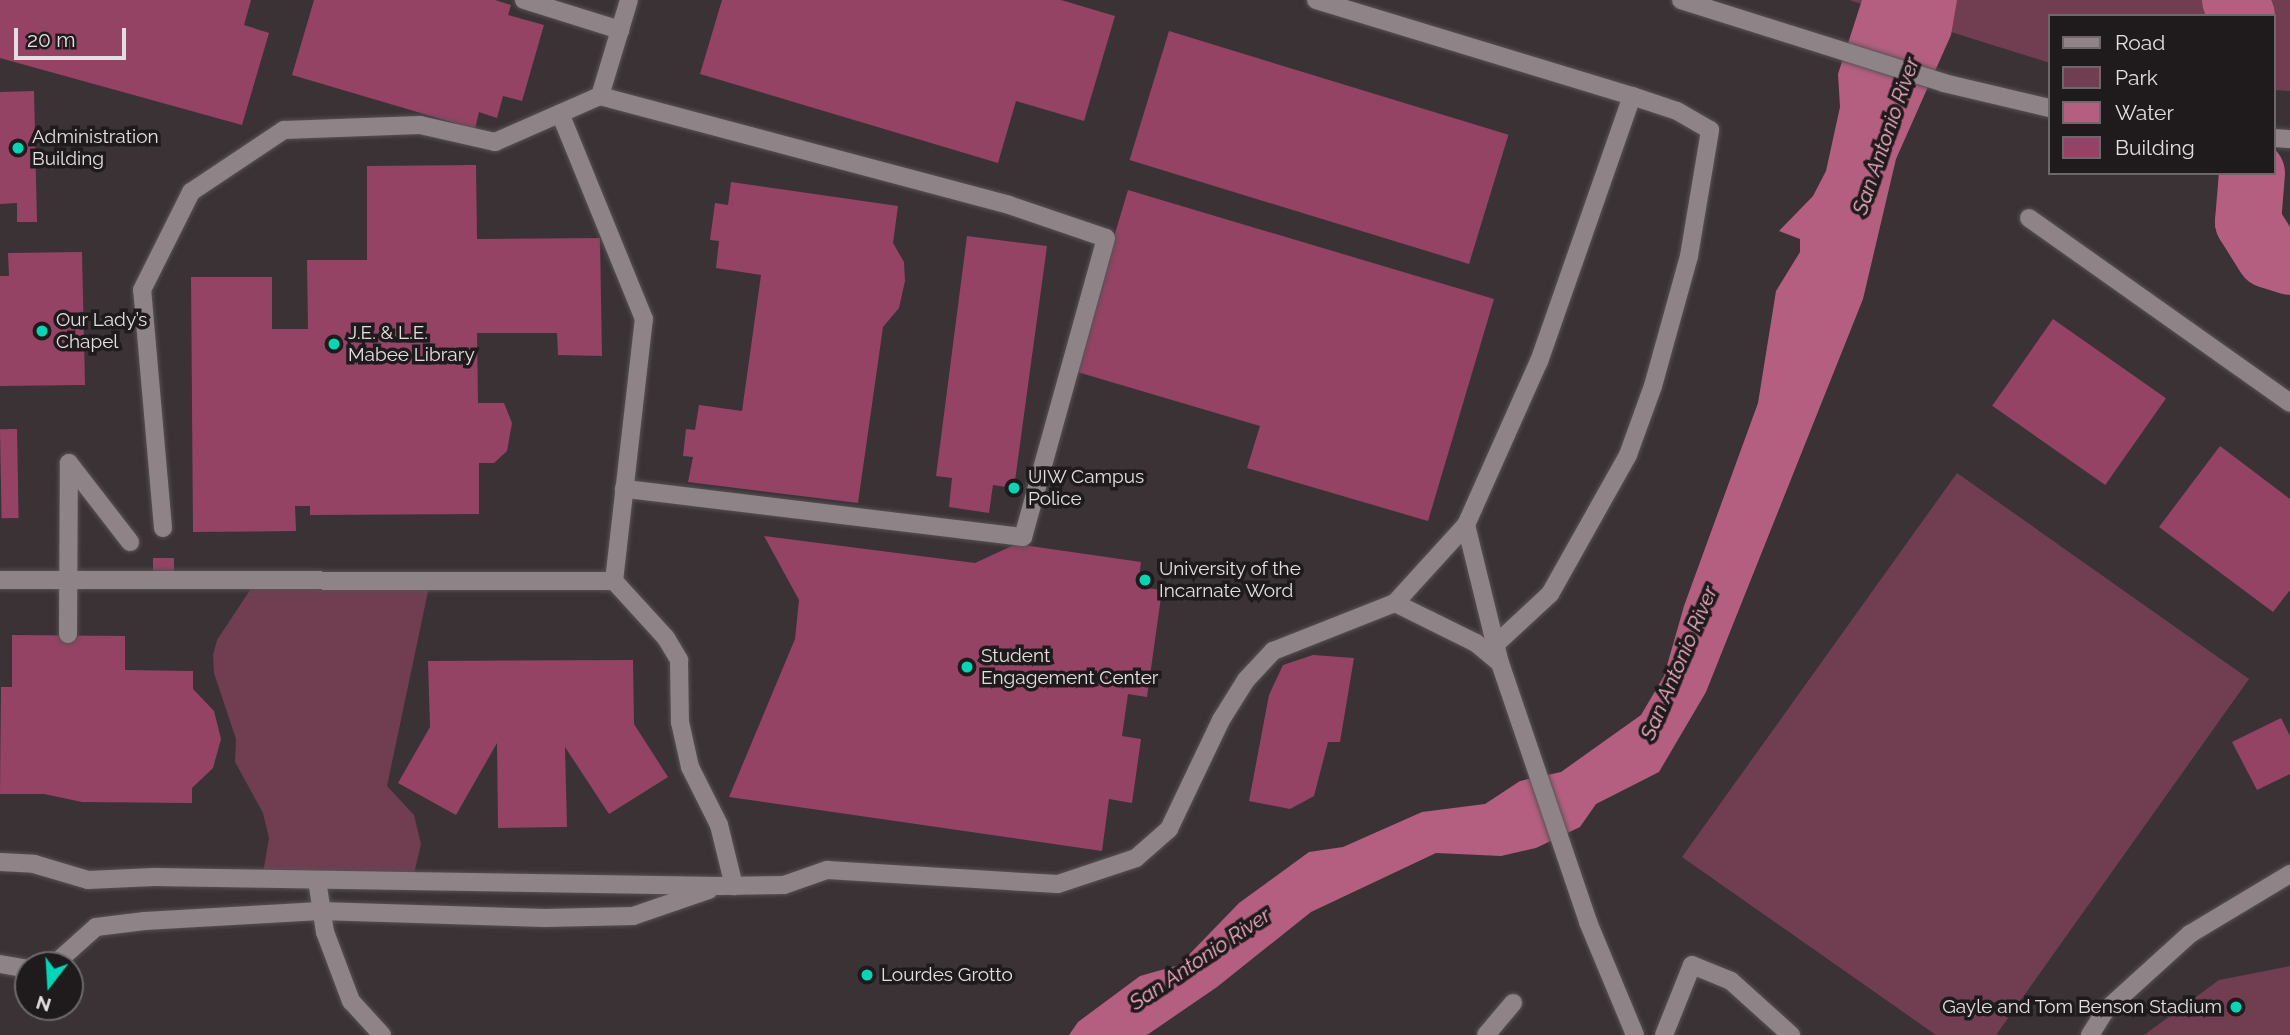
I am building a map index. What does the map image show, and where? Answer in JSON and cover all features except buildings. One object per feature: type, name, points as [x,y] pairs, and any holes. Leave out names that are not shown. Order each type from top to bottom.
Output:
[{"type":"street","points":[[524,0],[620,30]]},
{"type":"street","points":[[600,96],[629,0]]},
{"type":"street","points":[[1316,0],[1678,111],[1710,130],[1705,172],[1685,269],[1653,386],[1628,455],[1550,593],[1496,644]]},
{"type":"street","points":[[1681,0],[1944,83],[2048,108]]},
{"type":"street","points":[[163,528],[142,290],[191,192],[284,130],[420,125],[495,142],[600,96],[1009,205],[1106,238],[1023,537],[624,489]]},
{"type":"street","points":[[0,862],[34,864],[88,880],[317,880],[727,886],[785,884],[827,870],[1058,884],[1136,858],[1169,829],[1222,720],[1246,680],[1273,651],[1395,603],[1466,525],[1539,361],[1632,96]]},
{"type":"street","points":[[560,113],[644,319],[614,581]]},
{"type":"street","points":[[2029,218],[2290,403]]},
{"type":"street","points":[[68,634],[69,463],[130,541]]},
{"type":"street","points":[[1466,525],[1500,663],[1588,922],[1635,1035]]},
{"type":"street","points":[[0,580],[614,581],[666,638],[679,660],[680,722],[690,767],[719,825],[727,886]]},
{"type":"street","points":[[1395,603],[1476,643],[1500,663]]},
{"type":"street","points":[[2090,1035],[2105,1011],[2190,934],[2290,874]]},
{"type":"street","points":[[317,880],[320,911],[351,1001],[382,1035]]},
{"type":"street","points":[[69,951],[96,927],[320,911],[545,918],[633,916],[727,886]]},
{"type":"street","points":[[1664,1035],[1692,965],[1731,981],[1791,1035]]},
{"type":"street","points":[[1486,1035],[1513,1003]]},
{"type":"green space","points":[[1849,0],[2290,0],[2290,91],[2276,90],[2276,14],[2048,14],[2048,62]]},
{"type":"green space","points":[[1957,473],[2249,679],[1996,1035],[1936,1035],[1682,857]]},
{"type":"green space","points":[[256,581],[430,582],[387,786],[414,815],[421,844],[412,882],[262,879],[269,838],[263,813],[235,762],[236,739],[214,673],[213,655],[217,640]]},
{"type":"green space","name":"Gayle and Tom Benson Stadium","points":[[2290,966],[2290,1035],[2144,1035],[2219,980]]},
{"type":"water","name":"San Antonio River","points":[[1862,0],[1957,0],[1951,35],[1896,159],[1863,299],[1706,692],[1659,772],[1596,804],[1580,827],[1536,848],[1501,856],[1436,853],[1311,912],[1217,987],[1147,1035],[1069,1035],[1078,1022],[1140,976],[1179,965],[1239,903],[1309,852],[1343,847],[1422,812],[1485,804],[1520,781],[1561,772],[1641,715],[1664,676],[1684,606],[1758,403],[1776,291],[1800,252],[1800,239],[1779,231],[1813,196],[1826,171],[1840,107],[1838,74]]},
{"type":"waterway","points":[[2235,0],[2241,14]]},
{"type":"waterway","points":[[2252,175],[2248,222],[2269,255],[2290,262]]},
{"type":"place","name":"Administration Building","points":[[18,148]]},
{"type":"place","name":"Our Lady’s Chapel","points":[[42,331]]},
{"type":"place","name":"J.E. & L.E. Mabee Library","points":[[334,344]]},
{"type":"place","name":"UIW Campus Police","points":[[1014,488]]},
{"type":"place","name":"University of the Incarnate Word","points":[[1145,580]]},
{"type":"place","name":"Student Engagement Center","points":[[967,667]]},
{"type":"place","name":"Lourdes Grotto","points":[[867,975]]},
{"type":"place","name":"Gayle and Tom Benson Stadium","points":[[2236,1007]]}]
